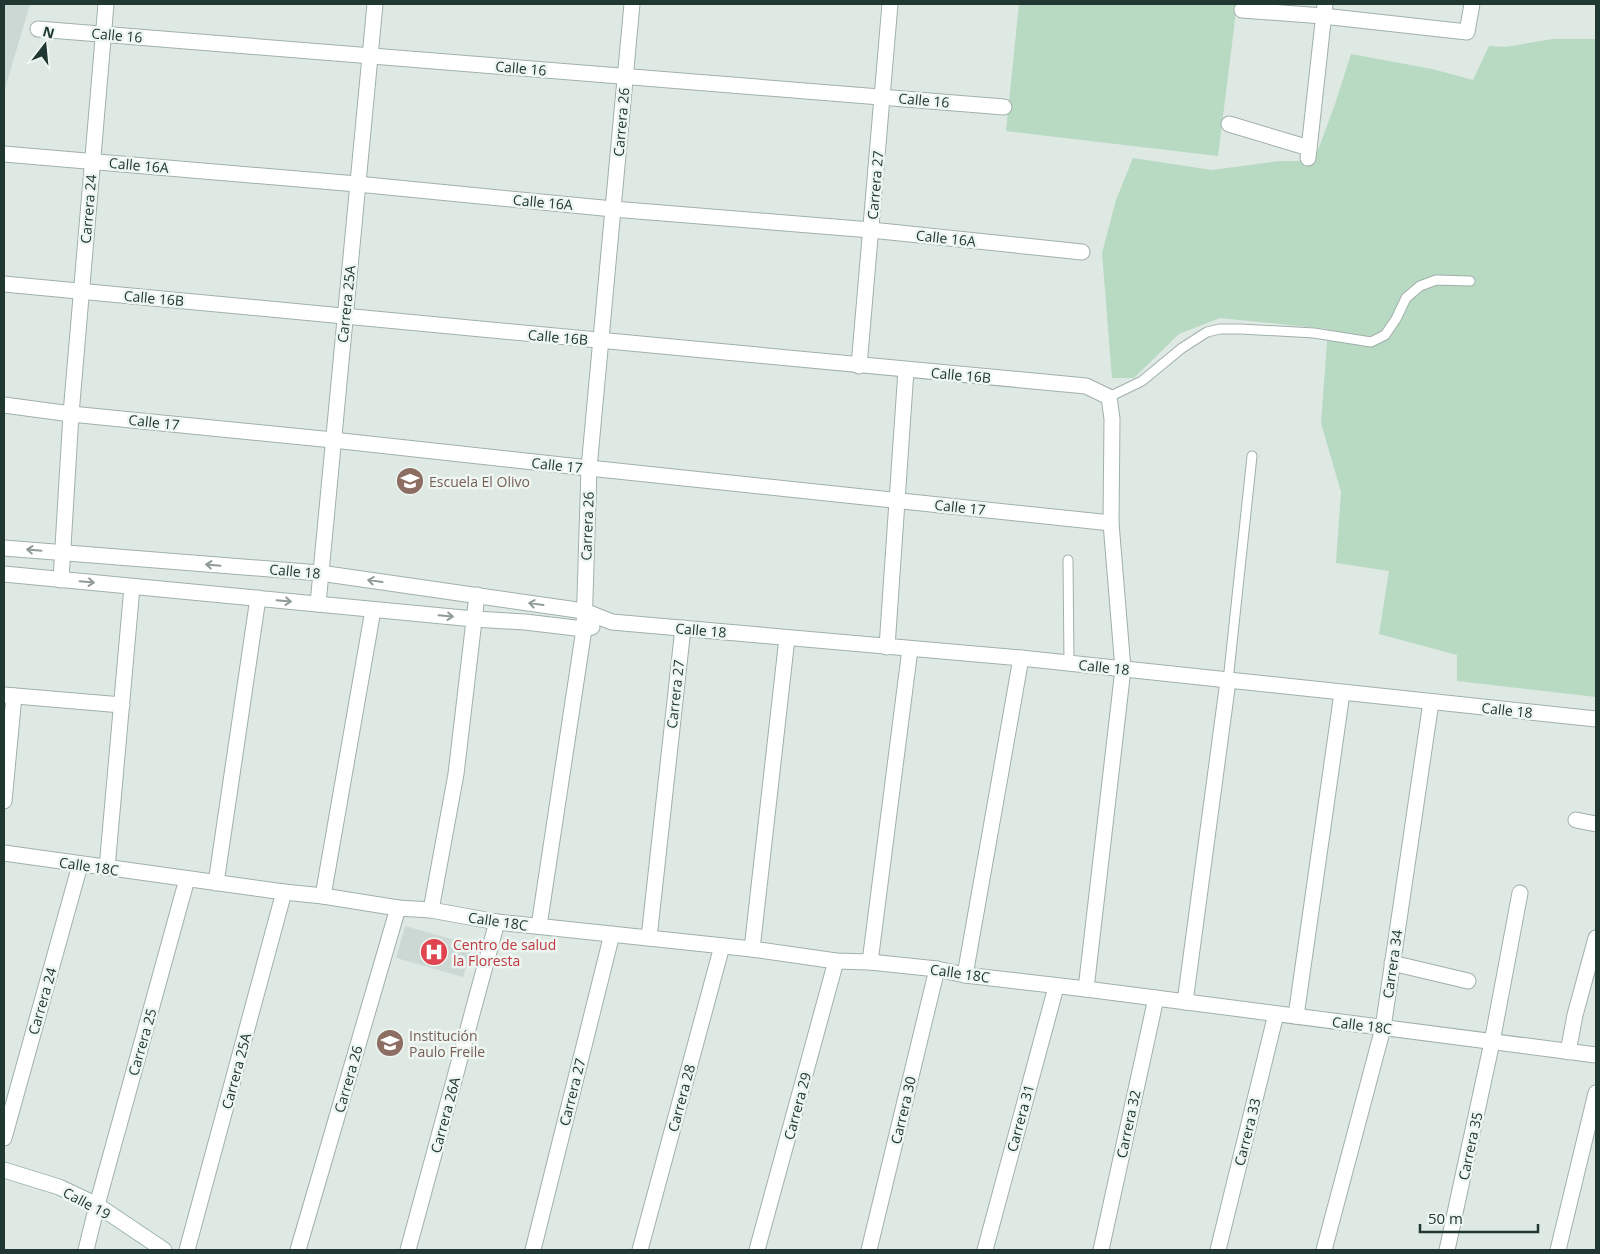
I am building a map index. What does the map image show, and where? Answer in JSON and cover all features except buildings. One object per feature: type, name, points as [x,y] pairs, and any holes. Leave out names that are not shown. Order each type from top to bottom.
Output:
[{"type":"street","name":"Carrera 24","points":[[61,580],[71,414],[106,4]]},
{"type":"street","name":"Carrera 25A","points":[[318,604],[375,4]]},
{"type":"street","name":"Carrera 26","points":[[539,926],[584,629],[589,468],[632,4]]},
{"type":"street","name":"Carrera 27","points":[[859,366],[890,4]]},
{"type":"street","points":[[1242,10],[1324,10],[1467,32],[1472,4]]},
{"type":"street","points":[[1229,124],[1308,153],[1324,10]]},
{"type":"street","name":"Calle 16","points":[[38,29],[1004,107]]},
{"type":"street","name":"Calle 16A","points":[[4,154],[357,184],[613,209],[871,230],[1082,252]]},
{"type":"street","name":"Calle 16B","points":[[4,284],[1086,386],[1109,397]]},
{"type":"street","points":[[887,647],[906,370]]},
{"type":"street","points":[[1086,989],[1123,669],[1110,523],[1112,419],[1109,397]]},
{"type":"street","name":"Calle 17","points":[[4,405],[71,414],[1110,523]]},
{"type":"street","name":"Calle 18","points":[[4,548],[320,573],[584,611],[612,622],[1021,658],[1596,719]]},
{"type":"street","name":"Calle 18","points":[[4,574],[584,629],[612,622]]},
{"type":"street","points":[[107,868],[132,586]]},
{"type":"street","points":[[431,910],[456,774],[476,595]]},
{"type":"street","points":[[216,883],[258,598]]},
{"type":"street","points":[[324,896],[373,610]]},
{"type":"street","name":"Carrera 27","points":[[649,938],[682,628]]},
{"type":"street","points":[[752,949],[787,638]]},
{"type":"street","points":[[870,962],[910,648]]},
{"type":"street","points":[[965,975],[1021,658]]},
{"type":"street","points":[[1185,1002],[1228,681]]},
{"type":"street","points":[[1296,1016],[1342,693]]},
{"type":"street","points":[[4,801],[9,695],[122,705]]},
{"type":"street","name":"Carrera 34","points":[[1324,1250],[1382,1028],[1431,702]]},
{"type":"street","points":[[1576,820],[1596,824]]},
{"type":"street","name":"Calle 18C","points":[[4,853],[80,865],[324,896],[398,908],[431,910],[497,922],[752,949],[836,961],[870,962],[937,969],[965,975],[1056,987],[1086,989],[1596,1055]]},
{"type":"street","name":"Carrera 24","points":[[4,1138],[80,865]]},
{"type":"street","name":"Carrera 25","points":[[86,1250],[187,879]]},
{"type":"street","name":"Carrera 25A","points":[[187,1250],[284,892]]},
{"type":"street","name":"Carrera 35","points":[[1447,1250],[1492,1042],[1520,893]]},
{"type":"street","name":"Carrera 26","points":[[298,1250],[398,908]]},
{"type":"street","name":"Carrera 26A","points":[[408,1250],[497,922]]},
{"type":"street","name":"Carrera 27","points":[[533,1250],[612,934]]},
{"type":"street","points":[[1568,1052],[1575,1015],[1596,938]]},
{"type":"street","name":"Carrera 28","points":[[640,1250],[722,946]]},
{"type":"street","name":"Carrera 29","points":[[757,1250],[836,961]]},
{"type":"street","points":[[1392,963],[1468,981]]},
{"type":"street","name":"Carrera 30","points":[[869,1250],[937,969]]},
{"type":"street","name":"Carrera 31","points":[[985,1250],[1056,987]]},
{"type":"street","name":"Carrera 32","points":[[1101,1250],[1156,998]]},
{"type":"street","name":"Carrera 33","points":[[1218,1250],[1276,1014]]},
{"type":"street","points":[[1558,1250],[1596,1093]]},
{"type":"street","name":"Calle 19","points":[[4,1170],[59,1187],[97,1205],[164,1250]]},
{"type":"lane","points":[[1109,397],[1147,378],[1182,348],[1207,332],[1241,328],[1330,335],[1371,342],[1385,335],[1396,319],[1406,298],[1420,286],[1436,280],[1470,281]]},
{"type":"lane","points":[[1228,681],[1252,456]]},
{"type":"lane","points":[[1068,560],[1069,664]]},
{"type":"shaded area","points":[[4,4],[30,4],[4,92]]},
{"type":"shaded area","name":"Centro de salud la Floresta","points":[[405,926],[473,945],[463,977],[396,958]]},
{"type":"green space","points":[[1019,4],[1237,4],[1218,156],[1006,131]]},
{"type":"green space","points":[[1552,39],[1596,39],[1596,697],[1457,681],[1457,655],[1379,634],[1389,571],[1336,563],[1341,492],[1321,423],[1328,329],[1220,318],[1179,334],[1134,378],[1112,378],[1102,253],[1116,200],[1133,158],[1212,170],[1280,161],[1314,161],[1351,54],[1432,69],[1473,80],[1489,46],[1505,47]]},
{"type":"place","name":"Escuela El Olivo","points":[[410,481]]},
{"type":"place","name":"Centro de salud la Floresta","points":[[434,952]]},
{"type":"place","name":"Institución Paulo Freile","points":[[390,1043]]}]
